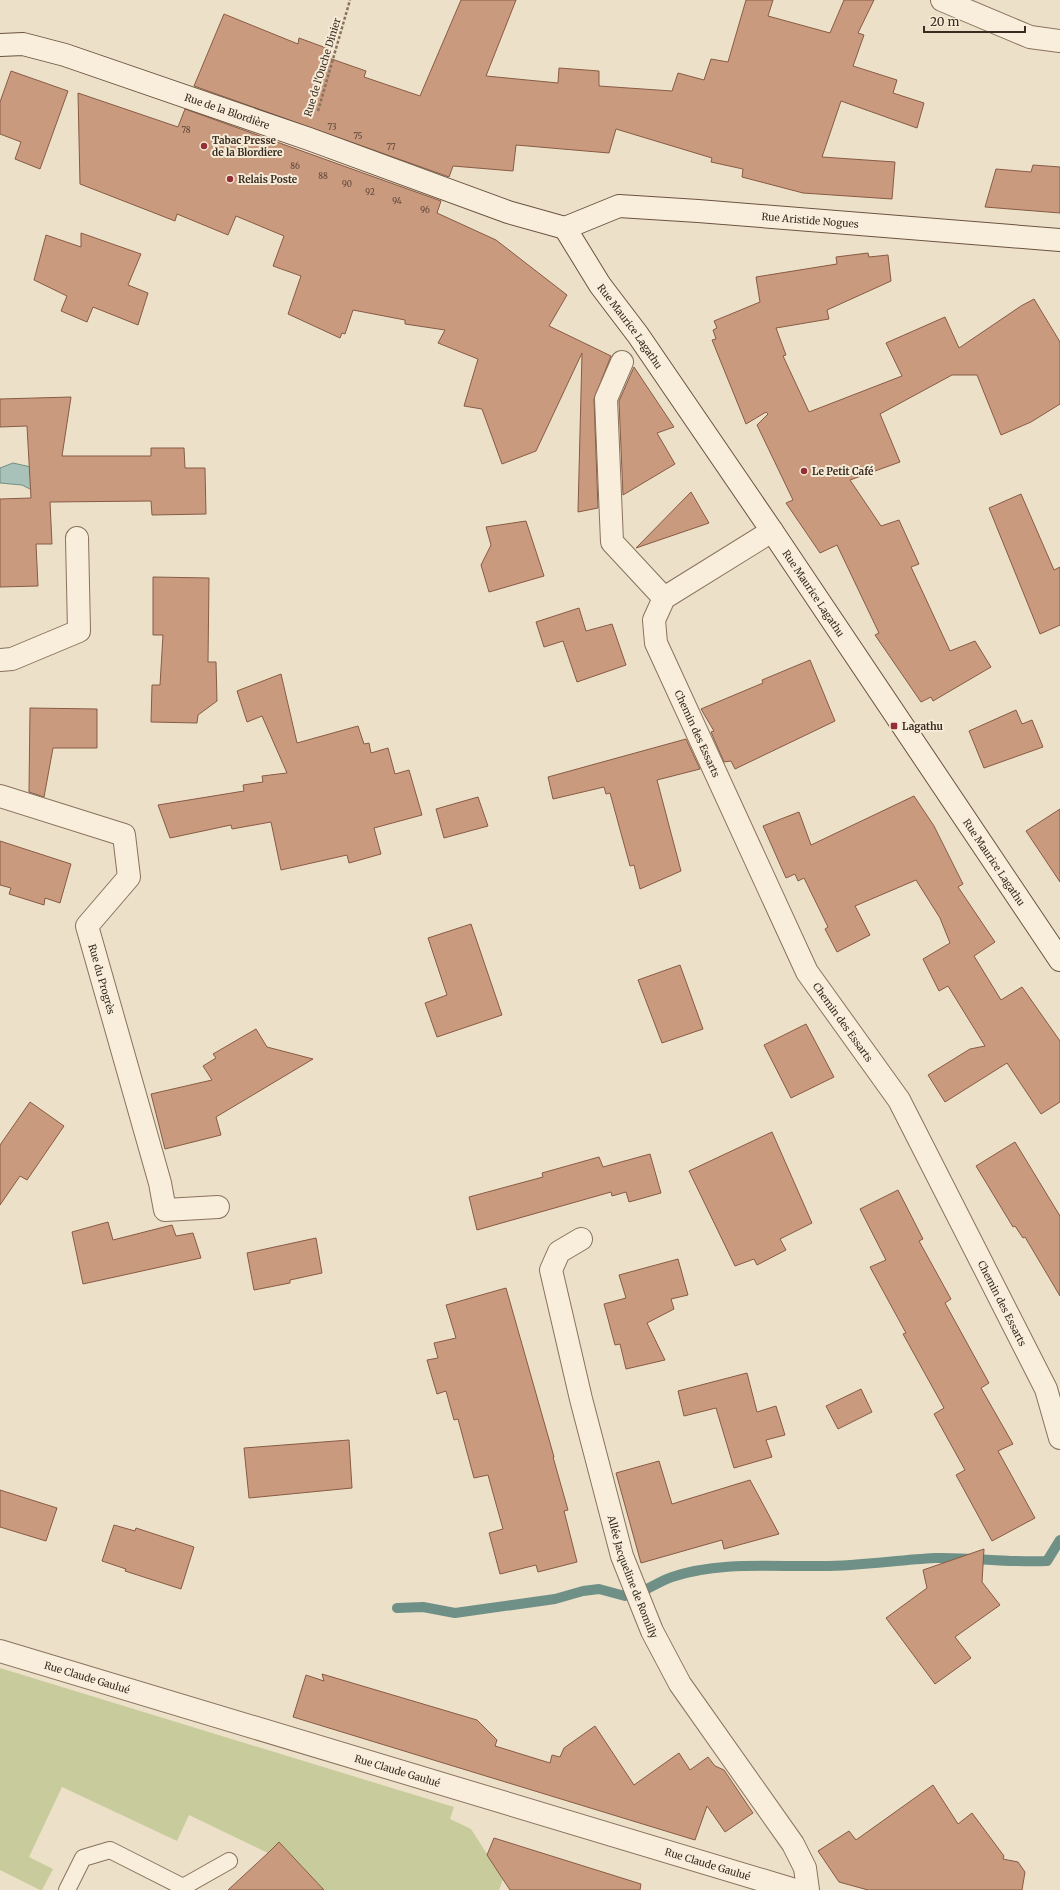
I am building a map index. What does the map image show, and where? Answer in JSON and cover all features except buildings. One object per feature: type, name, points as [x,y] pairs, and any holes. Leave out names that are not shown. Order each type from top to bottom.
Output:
[{"type":"street","points":[[942,0],[1030,37],[1060,41]]},
{"type":"street","name":"Rue de la Blordière","points":[[0,45],[23,44],[64,55],[309,139],[508,212],[565,228]]},
{"type":"street","name":"Rue Aristide Nogues","points":[[565,228],[619,206],[698,210],[1060,240]]},
{"type":"street","name":"Rue Maurice Lagathu","points":[[565,228],[600,285],[638,335],[772,531],[1060,960]]},
{"type":"street","points":[[622,362],[606,399],[612,542],[664,598],[772,531]]},
{"type":"street","points":[[0,660],[12,659],[79,630],[77,538]]},
{"type":"street","name":"Chemin des Essarts","points":[[664,598],[654,620],[656,643],[807,972],[899,1100],[1046,1389],[1060,1438]]},
{"type":"street","name":"Rue du Progrès","points":[[0,796],[124,835],[129,877],[87,926],[160,1184],[165,1210],[218,1207]]},
{"type":"street","name":"Allée Jacqueline de Romilly","points":[[580,1240],[559,1252],[551,1270],[581,1399],[622,1556],[652,1631],[680,1684],[793,1844],[805,1868],[808,1890]]},
{"type":"street","name":"Rue Claude Gaulué","points":[[0,1651],[795,1890]]},
{"type":"lane","points":[[67,1890],[83,1858],[110,1850],[182,1887],[229,1861]]},
{"type":"path","name":"Rue de l'Ouche Dinier","points":[[309,139],[350,0]]},
{"type":"green space","points":[[0,1668],[454,1807],[450,1819],[471,1829],[503,1879],[499,1890],[324,1890],[279,1842],[268,1853],[189,1815],[177,1841],[62,1787],[29,1857],[53,1869],[42,1890],[40,1890],[0,1870]]},
{"type":"water","points":[[13,463],[31,467],[34,491],[22,485],[0,483],[0,468]]},
{"type":"waterway","points":[[647,1589],[669,1578],[690,1572],[727,1567],[837,1566],[935,1558],[1047,1561],[1060,1540]]},
{"type":"waterway","points":[[397,1608],[423,1607],[455,1613],[555,1599],[583,1591],[599,1589],[625,1596]]},
{"type":"place","name":"Tabac Presse de la Blordiere","points":[[204,146]]},
{"type":"place","name":"Relais Poste","points":[[230,179]]},
{"type":"place","name":"Le Petit Café","points":[[804,471]]},
{"type":"place","name":"Lagathu","points":[[894,726]]}]
